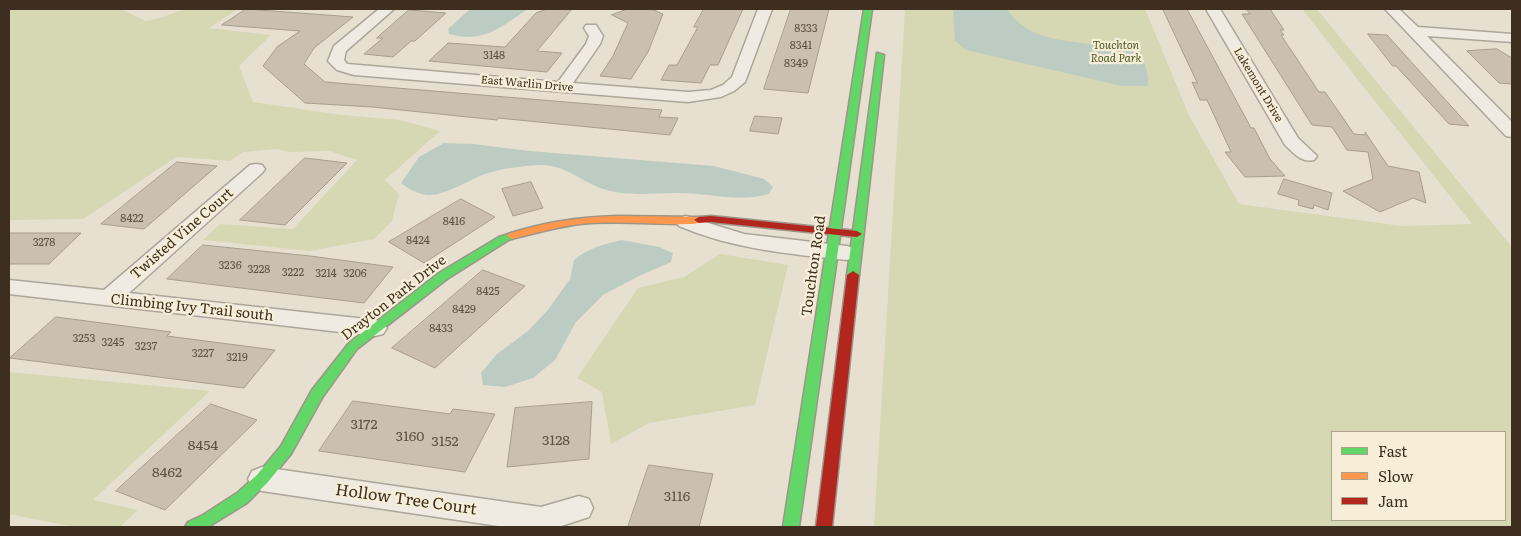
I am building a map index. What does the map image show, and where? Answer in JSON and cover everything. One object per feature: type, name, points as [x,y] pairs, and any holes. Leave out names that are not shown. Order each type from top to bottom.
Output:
[{"type":"street","name":"East Warlin Drive","points":[[387,9],[339,49],[336,61],[342,67],[354,70],[688,97],[706,96],[733,86],[739,79],[765,9]]},
{"type":"street","name":"Touchton Road","points":[[791,527],[868,9]]},
{"type":"street","name":"Lakemont Drive","points":[[1213,9],[1291,140],[1308,156]]},
{"type":"street","points":[[1392,9],[1512,132]]},
{"type":"street","points":[[562,87],[593,44],[596,36],[591,28]]},
{"type":"street","points":[[1414,31],[1512,38]]},
{"type":"street","points":[[824,527],[856,244],[881,47]]},
{"type":"street","points":[[1494,113],[1512,116]]},
{"type":"street","name":"Twisted Vine Court","points":[[109,298],[256,169]]},
{"type":"street","name":"Drayton Park Drive","points":[[193,527],[208,520],[242,498],[262,479],[286,450],[316,394],[353,346],[451,270],[503,240],[527,230],[557,223],[591,219],[656,219],[686,222]]},
{"type":"street","points":[[686,222],[707,232],[746,232],[856,244]]},
{"type":"street","name":"Climbing Ivy Trail south","points":[[9,287],[375,328]]},
{"type":"street","name":"Hollow Tree Court","points":[[262,479],[541,520],[579,508]]},
{"type":"green space","points":[[9,9],[120,9],[146,21],[185,9],[238,9],[209,28],[271,35],[239,66],[253,102],[342,115],[400,120],[440,131],[385,180],[399,194],[392,221],[374,239],[310,251],[203,240],[220,224],[293,229],[357,160],[329,151],[288,152],[278,149],[243,152],[230,161],[176,157],[83,219],[9,220]]},
{"type":"green space","name":"Touchton Road Park","points":[[905,9],[1145,9],[1189,115],[1239,204],[1402,226],[1472,224],[1302,9],[1317,9],[1512,247],[1512,527],[874,527]]},
{"type":"green space","points":[[720,254],[788,265],[755,405],[649,423],[611,444],[602,392],[577,378],[638,288],[684,277]]},
{"type":"green space","points":[[9,372],[210,391],[93,500],[138,510],[120,527],[75,527],[9,514]]},
{"type":"shaded area","points":[[470,9],[528,9],[500,27],[482,35],[461,37],[449,34],[448,29]]},
{"type":"shaded area","points":[[953,9],[1007,9],[1016,20],[1039,34],[1066,41],[1128,49],[1142,59],[1148,75],[1148,86],[1122,86],[966,50],[955,41]]},
{"type":"shaded area","points":[[444,143],[714,166],[764,179],[773,187],[769,194],[745,198],[687,193],[628,194],[600,188],[564,170],[548,165],[492,172],[434,195],[417,192],[401,183],[419,157]]},
{"type":"shaded area","points":[[622,240],[659,247],[673,253],[671,262],[603,295],[576,322],[555,360],[533,378],[505,387],[483,385],[481,373],[497,354],[528,331],[547,311],[570,279],[574,260],[591,249]]},
{"type":"building","points":[[246,9],[353,17],[314,48],[304,64],[325,82],[662,110],[659,117],[678,118],[670,135],[498,118],[497,120],[372,107],[305,103],[263,66],[277,47],[300,31],[222,25]]},
{"type":"building","points":[[548,9],[572,9],[537,51],[562,53],[547,72],[429,61],[448,43],[505,47],[536,13]]},
{"type":"building","points":[[628,9],[651,9],[663,14],[648,52],[631,79],[600,76],[613,56],[628,23],[612,15]]},
{"type":"building","points":[[704,9],[743,9],[718,65],[710,65],[701,83],[661,80],[669,65],[677,65],[698,27],[694,27]]},
{"type":"building","points":[[791,9],[829,9],[808,93],[764,89]]},
{"type":"building","points":[[1163,9],[1187,9],[1251,128],[1254,128],[1270,159],[1285,176],[1245,177],[1225,152],[1231,152],[1207,100],[1200,100],[1192,82],[1197,83]]},
{"type":"building","points":[[1246,9],[1270,9],[1284,30],[1280,30],[1284,35],[1281,35],[1319,92],[1325,92],[1354,134],[1365,135],[1365,132],[1388,166],[1419,172],[1426,203],[1413,198],[1380,212],[1343,191],[1373,179],[1368,152],[1347,150],[1332,127],[1312,125],[1242,14],[1250,14]]},
{"type":"building","points":[[409,10],[446,13],[415,41],[411,41],[393,57],[364,54],[383,38],[377,38]]},
{"type":"building","points":[[1368,34],[1387,35],[1469,126],[1449,124],[1396,66],[1393,66]]},
{"type":"building","points":[[1497,49],[1512,58],[1512,84],[1499,83],[1467,51]]},
{"type":"building","points":[[755,116],[782,118],[778,134],[750,131]]},
{"type":"building","points":[[305,158],[347,163],[285,225],[240,220]]},
{"type":"building","points":[[177,162],[217,166],[144,229],[101,224]]},
{"type":"building","points":[[1284,179],[1332,193],[1328,210],[1314,205],[1313,209],[1298,205],[1299,200],[1278,194]]},
{"type":"building","points":[[531,182],[543,208],[513,216],[502,189]]},
{"type":"building","points":[[461,199],[495,217],[424,263],[389,242]]},
{"type":"building","points":[[9,233],[81,233],[49,264],[9,264]]},
{"type":"building","points":[[203,245],[393,267],[364,303],[167,279]]},
{"type":"building","points":[[483,270],[525,286],[435,368],[392,348]]},
{"type":"building","points":[[56,317],[171,332],[167,336],[275,350],[244,388],[10,358]]},
{"type":"building","points":[[353,401],[450,414],[453,409],[495,414],[465,472],[319,451]]},
{"type":"building","points":[[592,402],[589,459],[507,467],[515,408]]},
{"type":"building","points":[[211,404],[257,420],[165,510],[116,491]]},
{"type":"building","points":[[649,465],[713,474],[699,527],[628,527]]},
{"type":"traffic: fast","points":[[791,527],[868,9]]},
{"type":"traffic: fast","points":[[853,275],[880,55]]},
{"type":"traffic: fast","points":[[193,527],[208,520],[242,498],[262,479],[286,450],[317,394],[353,346],[443,276],[503,239],[512,236]]},
{"type":"traffic: slow","points":[[512,236],[547,226],[582,221],[617,219],[699,220]]},
{"type":"traffic: jam","points":[[699,220],[711,219],[857,234]]},
{"type":"traffic: jam","points":[[824,527],[853,275]]}]
